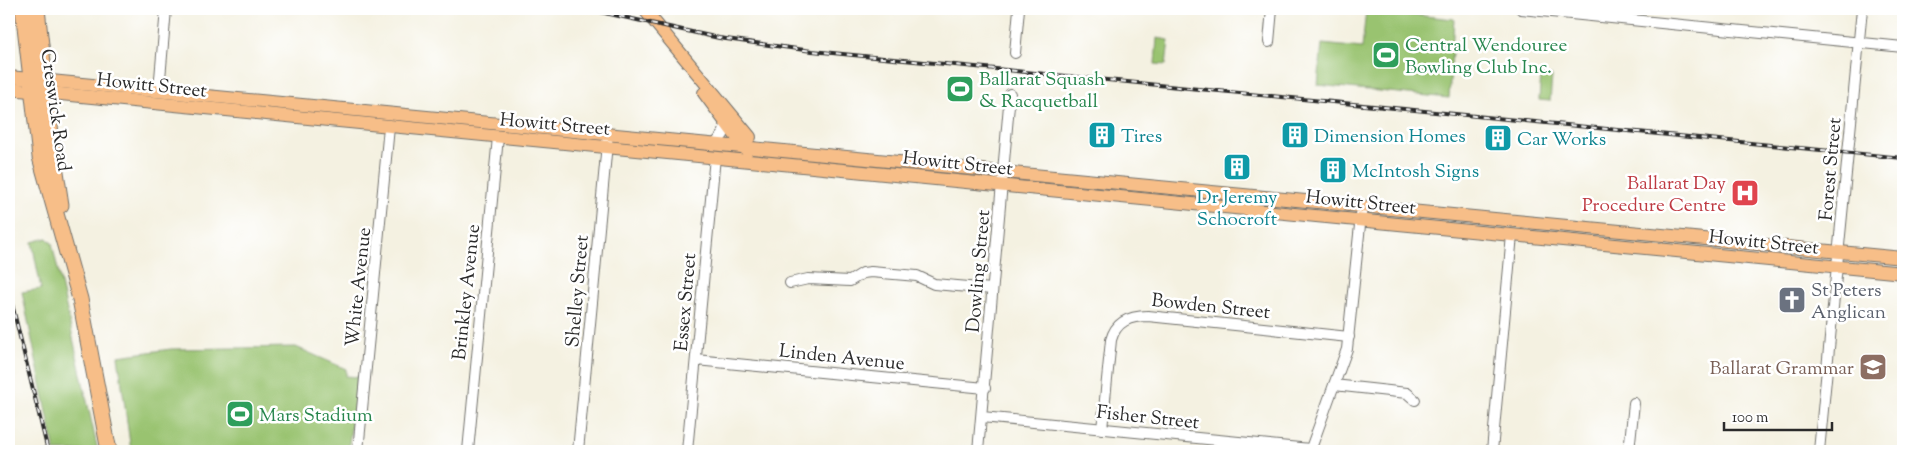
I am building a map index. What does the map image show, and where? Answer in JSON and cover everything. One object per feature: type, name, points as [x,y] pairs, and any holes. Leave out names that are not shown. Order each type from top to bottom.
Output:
[{"type":"highway","name":"Creswick Road","points":[[24,9],[39,85]]},
{"type":"highway","name":"Creswick Road","points":[[37,9],[40,157],[73,273],[109,451]]},
{"type":"main road","points":[[644,9],[695,73],[704,79],[748,142],[750,160]]},
{"type":"main road","points":[[695,73],[699,86],[727,122],[748,142]]},
{"type":"main road","name":"Howitt Street","points":[[9,77],[39,85],[389,127],[607,147],[715,151],[748,142],[759,148],[843,163],[1002,186],[1362,213],[1903,258]]},
{"type":"main road","name":"Howitt Street","points":[[9,89],[39,85],[159,90],[608,133],[715,151],[750,160],[1003,171],[1362,213],[1512,235],[1903,272]]},
{"type":"street","points":[[159,90],[166,9]]},
{"type":"street","points":[[1015,53],[1019,9]]},
{"type":"street","points":[[1269,42],[1272,9]]},
{"type":"street","points":[[1521,9],[1903,47]]},
{"type":"street","name":"Forest Street","points":[[1819,451],[1862,9]]},
{"type":"street","name":"Dowling Street","points":[[978,451],[1010,94]]},
{"type":"street","points":[[715,151],[727,122]]},
{"type":"street","name":"White Avenue","points":[[358,451],[389,127]]},
{"type":"street","name":"Shelley Street","points":[[578,451],[608,133]]},
{"type":"street","name":"Brinkley Avenue","points":[[468,451],[498,137]]},
{"type":"street","points":[[750,160],[759,148]]},
{"type":"street","name":"Essex Street","points":[[687,451],[715,151]]},
{"type":"street","points":[[1310,450],[1346,352],[1362,213]]},
{"type":"street","points":[[1492,451],[1512,235]]},
{"type":"street","points":[[790,283],[811,279],[850,281],[863,273],[871,272],[917,276],[934,284],[992,290]]},
{"type":"street","name":"Bowden Street","points":[[1102,429],[1111,340],[1116,329],[1130,318],[1148,316],[1349,337]]},
{"type":"street","name":"Linden Avenue","points":[[696,360],[985,388]]},
{"type":"street","points":[[1334,385],[1407,393],[1415,400]]},
{"type":"street","points":[[1629,451],[1634,403]]},
{"type":"street","name":"Fisher Street","points":[[982,416],[1310,450]]},
{"type":"green space","name":"Central Wendouree Bowling Club Inc.","points":[[1366,10],[1454,19],[1449,98],[1318,85],[1322,44],[1362,48]]},
{"type":"green space","points":[[1157,38],[1169,40],[1166,65],[1155,64]]},
{"type":"green space","points":[[1541,75],[1552,76],[1550,101],[1539,100]]},
{"type":"green space","points":[[47,238],[52,243],[98,451],[55,451],[22,292],[41,289],[32,242]]},
{"type":"green space","name":"Mars Stadium","points":[[296,347],[346,369],[346,376],[358,377],[348,451],[131,451],[118,356],[171,349]]},
{"type":"railway","points":[[587,9],[719,38],[812,51],[1903,158]]},
{"type":"railway","points":[[9,292],[48,451]]},
{"type":"place","name":"Central Wendouree Bowling Club Inc.","points":[[1386,55]]},
{"type":"place","name":"Ballarat Squash & Racquetball","points":[[960,89]]},
{"type":"place","name":"Tires","points":[[1102,135]]},
{"type":"place","name":"Dimension Homes","points":[[1295,135]]},
{"type":"place","name":"Car Works","points":[[1498,138]]},
{"type":"place","name":"Dr Jeremy Schocroft","points":[[1237,167]]},
{"type":"place","name":"McIntosh Signs","points":[[1333,170]]},
{"type":"place","name":"Ballarat Day Procedure Centre","points":[[1745,193]]},
{"type":"place","name":"St Peters Anglican","points":[[1792,300]]},
{"type":"place","name":"Ballarat Grammar","points":[[1873,367]]},
{"type":"place","name":"Mars Stadium","points":[[240,414]]}]
